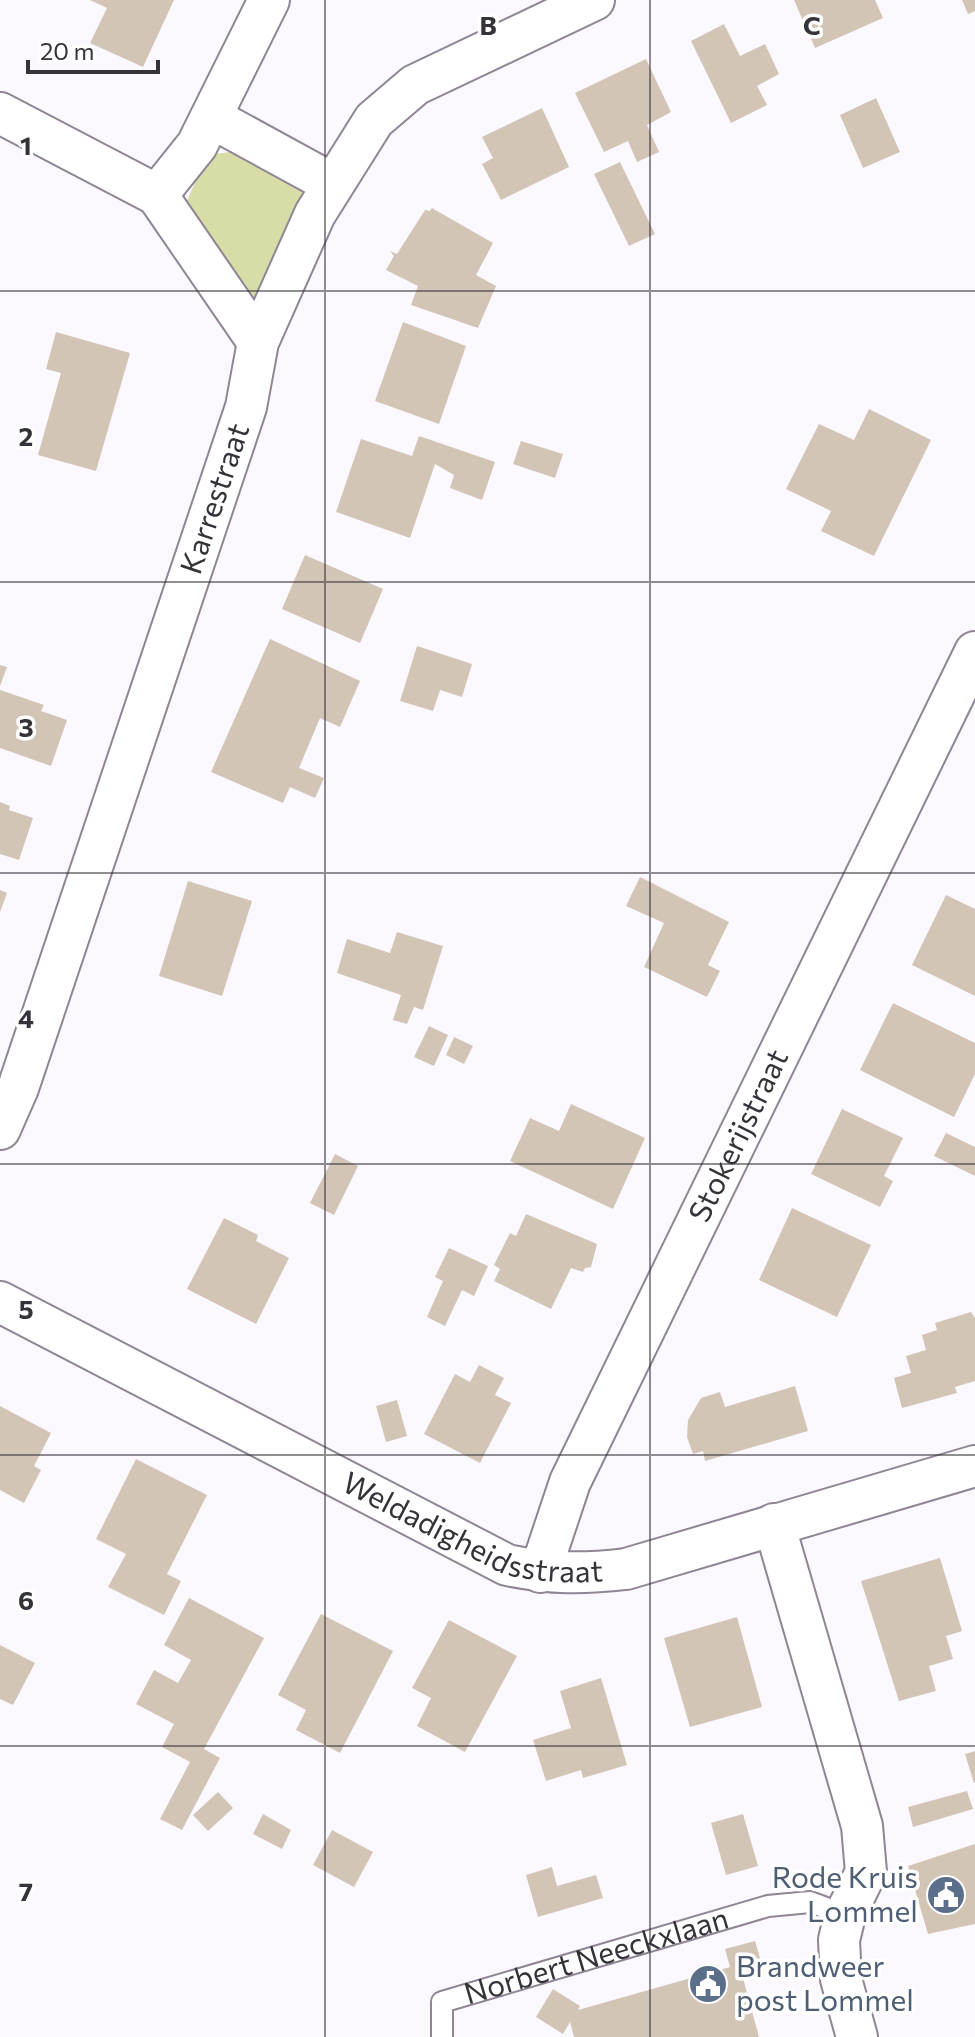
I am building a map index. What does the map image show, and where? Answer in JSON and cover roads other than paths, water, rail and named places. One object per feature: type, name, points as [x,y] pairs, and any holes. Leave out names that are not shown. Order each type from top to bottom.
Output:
[{"type":"street","points":[[157,195],[197,145],[269,0]]},
{"type":"street","name":"Karrestraat","points":[[0,1129],[18,1088],[246,407],[258,342],[331,183],[374,120],[415,85],[594,0]]},
{"type":"street","points":[[0,113],[157,195],[258,342]]},
{"type":"street","points":[[212,118],[331,183]]},
{"type":"street","name":"Stokerijstraat","points":[[540,1572],[570,1482],[962,711],[975,652]]},
{"type":"street","name":"Weldadigheidsstraat","points":[[0,1302],[507,1565],[540,1572],[573,1576],[626,1569],[975,1466]]},
{"type":"street","points":[[774,1524],[862,1826],[866,1872],[845,1915],[839,1940],[841,1979],[857,2037]]},
{"type":"lane","name":"Norbert Neeckxlaan","points":[[442,2037],[442,2002],[768,1906],[810,1902],[845,1915]]},
{"type":"place","name":"Rode Kruis Lommel","points":[[946,1895]]},
{"type":"place","name":"Brandweer post Lommel","points":[[708,1984]]}]
